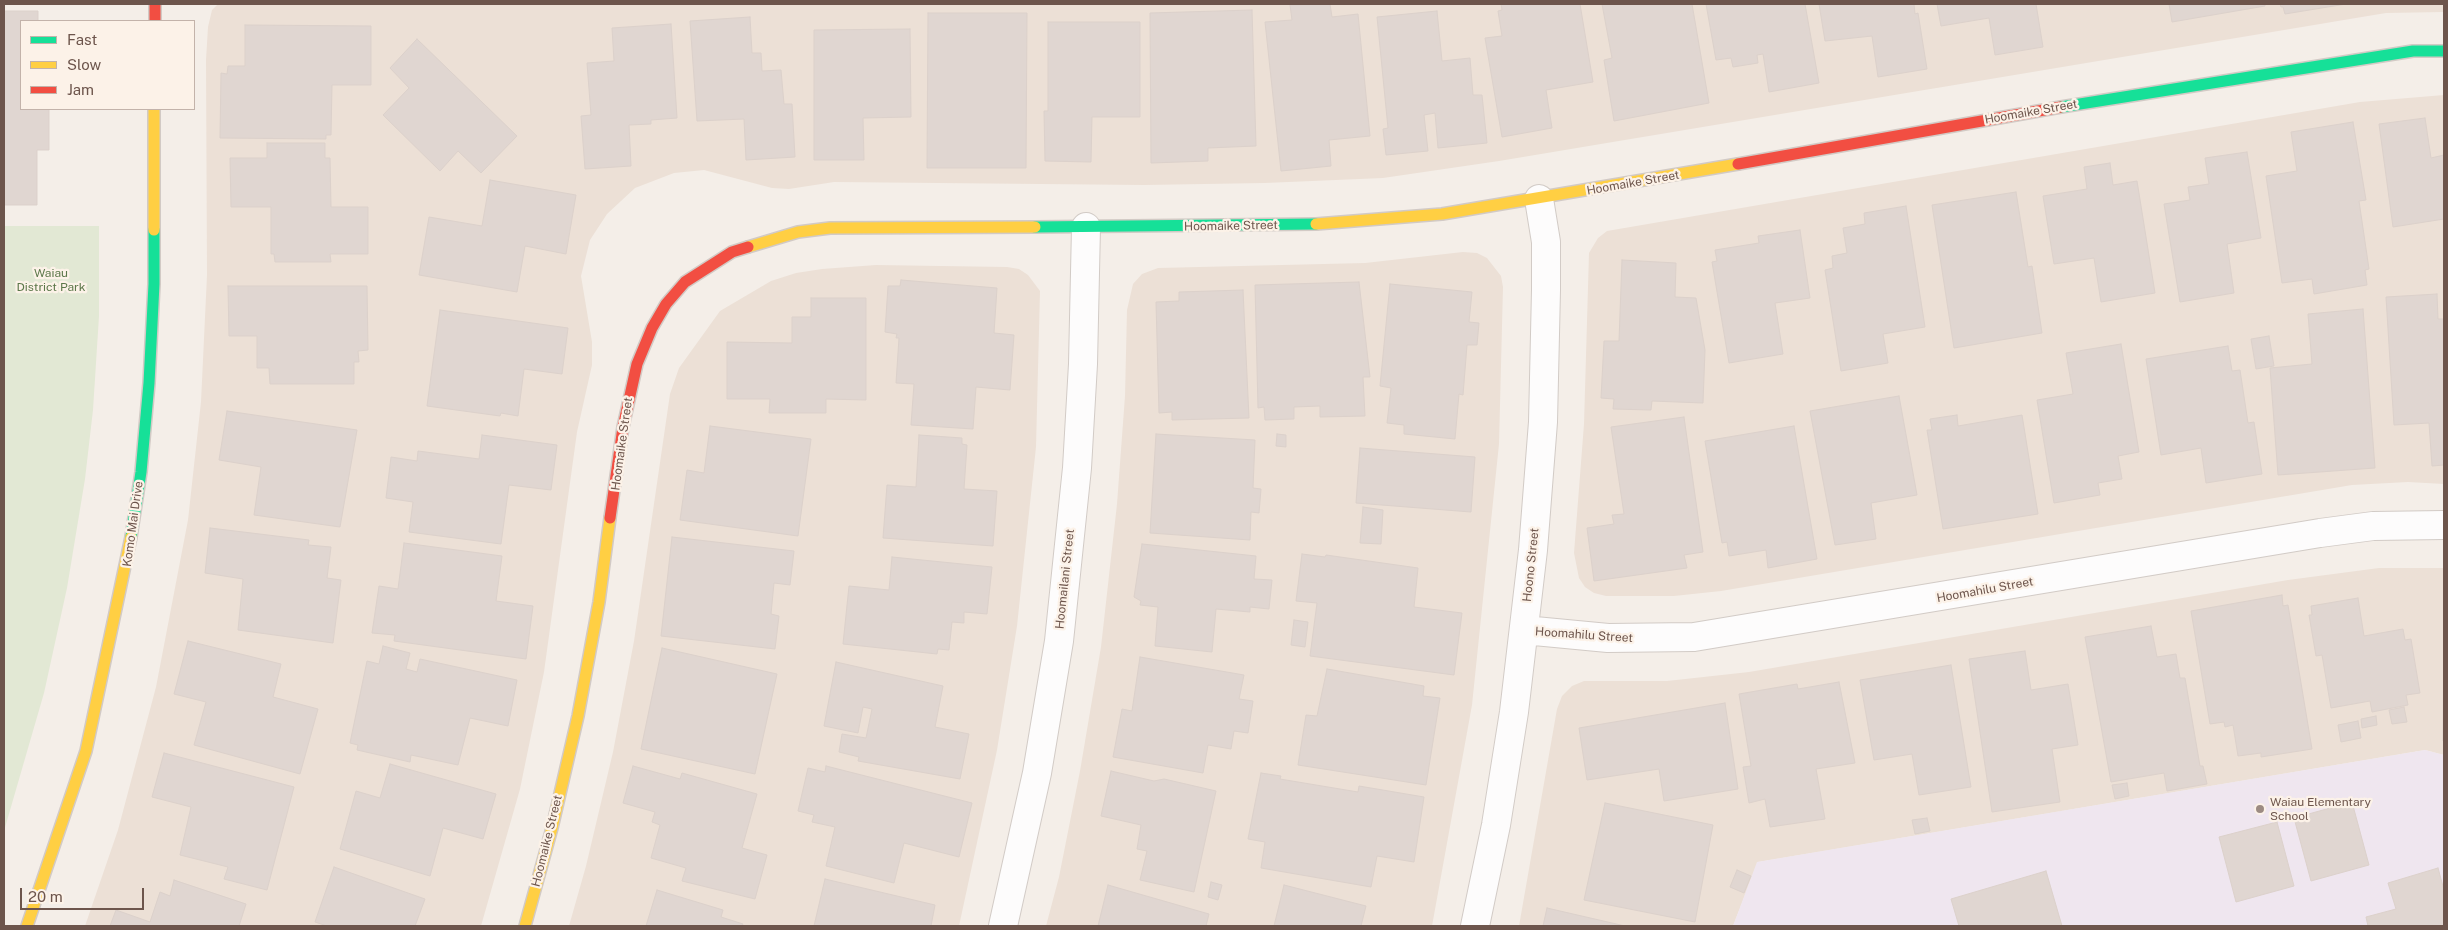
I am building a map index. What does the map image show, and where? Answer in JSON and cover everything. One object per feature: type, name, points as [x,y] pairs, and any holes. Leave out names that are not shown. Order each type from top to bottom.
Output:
[{"type":"street","points":[[155,4],[155,20]]},
{"type":"street","name":"Hoomaike Street","points":[[525,926],[552,828],[580,706],[599,602],[629,398],[637,364],[648,337],[666,304],[685,282],[732,252],[798,232],[839,228],[1351,223],[1442,214],[1539,199],[2119,96],[2403,53],[2444,51]]},
{"type":"street","name":"Komo Mai Drive","points":[[27,926],[86,751],[128,560],[140,472],[149,383],[154,284],[154,110]]},
{"type":"street","name":"Hoono Street","points":[[1475,926],[1496,825],[1524,630],[1543,422],[1546,242],[1539,199]]},
{"type":"street","name":"Hoomailani Street","points":[[1003,926],[1037,773],[1059,642],[1077,468],[1083,364],[1086,227]]},
{"type":"street","name":"Hoomahilu Street","points":[[1524,630],[1608,638],[1694,637],[2320,533],[2373,526],[2444,525]]},
{"type":"shaded area","points":[[218,4],[2444,4],[2444,12],[2386,13],[1499,161],[1383,178],[1265,183],[1144,185],[834,182],[789,189],[772,188],[704,170],[674,173],[635,188],[607,214],[590,240],[581,276],[592,342],[592,365],[577,432],[544,672],[520,789],[481,926],[85,926],[118,830],[156,687],[188,520],[201,402],[207,275],[206,60],[208,27],[212,10]]},
{"type":"shaded area","points":[[2444,95],[2444,484],[2408,482],[2352,485],[1721,591],[1674,596],[1606,596],[1594,593],[1585,587],[1579,578],[1574,553],[1584,424],[1589,253],[1598,238],[1607,231],[2360,102]]},
{"type":"shaded area","points":[[1463,252],[1477,253],[1487,258],[1501,276],[1503,287],[1499,444],[1472,705],[1432,926],[1046,926],[1059,877],[1080,771],[1101,647],[1117,504],[1125,396],[1127,310],[1133,284],[1142,274],[1158,268],[1365,263]]},
{"type":"shaded area","points":[[876,265],[1007,267],[1019,269],[1028,275],[1040,291],[1036,447],[1017,626],[997,750],[959,926],[569,926],[586,866],[613,752],[634,641],[670,394],[679,368],[720,311],[771,281],[796,273],[822,269]]},
{"type":"shaded area","points":[[2379,568],[2444,568],[2444,755],[2425,750],[1758,862],[1733,926],[1519,926],[1557,709],[1562,696],[1572,686],[1584,681],[1667,681],[1749,672],[2288,580]]},
{"type":"shaded area","name":"Waiau Elementary School","points":[[2425,750],[2444,755],[2444,926],[1733,926],[1757,862]]},
{"type":"green space","name":"Waiau District Park","points":[[4,226],[99,226],[99,316],[93,410],[85,479],[67,588],[44,693],[4,831]]},
{"type":"building","points":[[1330,4],[1332,17],[1358,14],[1370,136],[1329,140],[1331,166],[1281,171],[1265,22],[1292,20],[1290,5]]},
{"type":"building","points":[[1501,4],[1580,4],[1593,82],[1546,90],[1552,128],[1502,137],[1485,38],[1502,36],[1498,11],[1502,10]]},
{"type":"building","points":[[1602,4],[1692,4],[1709,103],[1614,121],[1604,60],[1612,58]]},
{"type":"building","points":[[1706,4],[1805,4],[1819,83],[1769,92],[1763,54],[1757,55],[1758,63],[1733,67],[1731,58],[1716,60]]},
{"type":"building","points":[[1819,4],[1914,4],[1915,14],[1918,13],[1927,69],[1878,77],[1872,36],[1825,41]]},
{"type":"building","points":[[1937,4],[2036,4],[2043,47],[1995,55],[1989,18],[1941,26]]},
{"type":"building","points":[[2169,4],[2265,4],[2265,6],[2172,22]]},
{"type":"building","points":[[2280,4],[2346,4],[2285,14]]},
{"type":"building","points":[[1252,10],[1256,146],[1208,148],[1208,161],[1151,163],[1150,13]]},
{"type":"building","points":[[4,11],[38,11],[38,20],[20,20],[20,110],[49,110],[49,150],[37,150],[37,205],[4,205]]},
{"type":"building","points":[[1437,11],[1442,61],[1470,58],[1473,95],[1482,95],[1487,143],[1438,148],[1435,113],[1424,115],[1428,151],[1386,155],[1383,129],[1388,128],[1377,17]]},
{"type":"building","points":[[928,13],[1027,13],[1026,168],[927,168]]},
{"type":"building","points":[[750,17],[752,53],[761,53],[762,71],[781,70],[784,104],[792,104],[795,157],[746,160],[744,119],[697,121],[690,21]]},
{"type":"building","points":[[1048,22],[1140,22],[1140,117],[1092,117],[1091,162],[1045,161],[1044,111],[1048,111]]},
{"type":"building","points":[[671,24],[677,118],[651,120],[651,124],[629,125],[631,166],[585,169],[581,116],[591,115],[587,63],[614,61],[612,28]]},
{"type":"building","points":[[245,25],[371,26],[371,85],[332,85],[331,135],[326,135],[326,139],[220,138],[221,73],[227,74],[228,66],[245,66]]},
{"type":"building","points":[[910,29],[911,117],[863,118],[864,160],[814,160],[814,30]]},
{"type":"building","points":[[417,39],[517,136],[481,173],[458,151],[440,171],[383,115],[409,88],[390,68]]},
{"type":"building","points":[[2425,118],[2431,158],[2444,155],[2444,219],[2393,227],[2379,124]]},
{"type":"building","points":[[2353,122],[2366,200],[2359,201],[2369,269],[2365,270],[2367,285],[2314,294],[2312,279],[2282,283],[2266,176],[2297,171],[2291,132]]},
{"type":"building","points":[[267,143],[325,143],[325,158],[330,158],[331,207],[368,207],[368,254],[330,254],[331,262],[275,262],[274,254],[271,254],[271,207],[231,207],[230,158],[267,158]]},
{"type":"building","points":[[2247,152],[2261,238],[2227,244],[2234,293],[2180,302],[2164,204],[2190,200],[2188,187],[2209,184],[2205,158]]},
{"type":"building","points":[[2110,163],[2113,185],[2137,181],[2155,293],[2101,302],[2094,258],[2054,264],[2043,196],[2087,189],[2084,167]]},
{"type":"building","points":[[490,180],[576,195],[566,254],[525,246],[517,292],[419,275],[429,217],[482,226]]},
{"type":"building","points":[[2016,192],[2028,267],[2032,266],[2042,333],[1954,348],[1932,205]]},
{"type":"building","points":[[1906,206],[1925,327],[1883,334],[1888,363],[1841,371],[1825,270],[1833,268],[1832,256],[1847,253],[1843,228],[1865,224],[1864,213]]},
{"type":"building","points":[[1800,230],[1810,298],[1775,303],[1783,354],[1729,363],[1712,262],[1717,261],[1715,250],[1759,243],[1758,236]]},
{"type":"building","points":[[1622,260],[1676,263],[1675,297],[1696,298],[1705,350],[1703,403],[1652,401],[1651,410],[1613,409],[1614,399],[1601,398],[1604,341],[1619,341]]},
{"type":"building","points":[[901,280],[997,288],[994,333],[1014,335],[1010,390],[976,387],[973,429],[911,425],[914,384],[896,383],[899,338],[896,338],[897,334],[885,332],[888,286],[900,286]]},
{"type":"building","points":[[1359,282],[1370,377],[1363,377],[1365,416],[1320,417],[1320,406],[1294,407],[1294,419],[1265,420],[1264,407],[1258,408],[1255,285]]},
{"type":"building","points":[[1390,284],[1472,292],[1469,322],[1479,323],[1477,345],[1467,345],[1463,395],[1459,394],[1455,439],[1404,434],[1404,425],[1387,423],[1391,388],[1380,386]]},
{"type":"building","points":[[228,286],[367,286],[368,350],[358,351],[359,362],[354,362],[354,384],[270,384],[269,368],[257,368],[257,336],[229,336]]},
{"type":"building","points":[[1243,290],[1249,418],[1172,420],[1172,412],[1159,413],[1156,302],[1179,301],[1179,292]]},
{"type":"building","points":[[2437,294],[2438,319],[2444,319],[2444,465],[2432,466],[2429,423],[2394,425],[2386,297]]},
{"type":"building","points":[[811,298],[866,298],[866,400],[826,399],[826,413],[769,413],[770,399],[727,399],[727,342],[792,343],[792,317],[811,317]]},
{"type":"building","points":[[2363,309],[2375,468],[2278,475],[2270,368],[2312,364],[2308,314]]},
{"type":"building","points":[[440,310],[568,328],[562,374],[524,369],[518,416],[501,413],[500,416],[427,406]]},
{"type":"building","points":[[2269,336],[2274,366],[2256,369],[2251,339]]},
{"type":"building","points":[[2121,344],[2139,452],[2118,456],[2122,479],[2098,483],[2100,495],[2054,503],[2037,400],[2073,394],[2066,353]]},
{"type":"building","points":[[2228,346],[2232,371],[2240,370],[2248,423],[2254,422],[2262,474],[2206,483],[2201,448],[2161,455],[2146,359]]},
{"type":"building","points":[[1899,396],[1917,495],[1871,503],[1876,539],[1835,545],[1810,411]]},
{"type":"building","points":[[227,411],[357,430],[340,527],[254,515],[261,467],[219,460]]},
{"type":"building","points":[[1957,415],[1958,426],[2022,415],[2038,514],[1943,529],[1927,430],[1932,430],[1930,419]]},
{"type":"building","points":[[1684,417],[1703,552],[1684,555],[1687,568],[1594,581],[1587,528],[1614,524],[1612,515],[1624,514],[1611,427]]},
{"type":"building","points":[[710,426],[811,439],[798,536],[680,520],[687,470],[704,473]]},
{"type":"building","points":[[1794,426],[1817,559],[1768,568],[1766,550],[1729,556],[1727,542],[1722,543],[1705,441]]},
{"type":"building","points":[[1156,434],[1255,440],[1253,488],[1261,489],[1259,513],[1251,512],[1250,540],[1150,533]]},
{"type":"building","points":[[1277,434],[1286,435],[1286,447],[1276,446]]},
{"type":"building","points":[[482,435],[557,445],[551,490],[509,485],[501,544],[409,532],[413,502],[386,498],[391,457],[417,461],[418,451],[479,459]]},
{"type":"building","points":[[919,435],[962,438],[962,444],[967,445],[964,489],[997,491],[993,546],[883,538],[887,485],[916,487]]},
{"type":"building","points":[[1360,448],[1475,457],[1471,512],[1356,503]]},
{"type":"building","points":[[1363,507],[1383,510],[1381,544],[1360,543]]},
{"type":"building","points":[[210,528],[309,540],[308,545],[331,547],[327,578],[341,580],[333,643],[238,630],[243,579],[205,573]]},
{"type":"building","points":[[672,537],[794,551],[790,585],[774,583],[771,614],[779,616],[775,649],[661,636]]},
{"type":"building","points":[[404,543],[502,556],[496,601],[533,606],[526,659],[394,641],[395,635],[372,633],[379,586],[398,589]]},
{"type":"building","points":[[1142,544],[1256,556],[1254,579],[1272,580],[1269,609],[1250,607],[1250,612],[1216,609],[1212,652],[1155,646],[1158,607],[1140,605],[1141,601],[1134,597]]},
{"type":"building","points":[[1302,554],[1325,557],[1326,555],[1418,568],[1414,607],[1462,613],[1454,675],[1310,656],[1317,603],[1296,601]]},
{"type":"building","points":[[892,557],[992,567],[987,614],[964,612],[964,623],[952,622],[949,650],[938,649],[937,654],[843,644],[849,586],[889,590]]},
{"type":"building","points":[[2282,595],[2283,606],[2288,605],[2312,749],[2261,757],[2261,753],[2238,756],[2233,725],[2225,727],[2224,722],[2210,724],[2191,611]]},
{"type":"building","points":[[2358,598],[2364,636],[2403,629],[2405,640],[2411,639],[2420,693],[2406,695],[2408,705],[2372,712],[2370,701],[2331,708],[2322,655],[2316,656],[2309,615],[2312,615],[2311,606]]},
{"type":"building","points":[[1294,620],[1308,622],[1305,647],[1291,645]]},
{"type":"building","points":[[2151,626],[2157,657],[2176,654],[2180,678],[2185,678],[2200,766],[2203,766],[2207,784],[2167,791],[2164,773],[2111,782],[2085,637]]},
{"type":"building","points":[[188,641],[281,664],[273,697],[318,709],[300,774],[194,745],[206,702],[174,694]]},
{"type":"building","points":[[2444,641],[2444,741],[2443,741]]},
{"type":"building","points":[[383,646],[410,653],[406,669],[417,672],[420,659],[517,680],[508,726],[470,718],[458,765],[411,755],[410,762],[357,750],[358,745],[350,743],[367,661],[379,664]]},
{"type":"building","points":[[662,648],[777,674],[755,774],[641,749]]},
{"type":"building","points":[[2025,651],[2031,690],[2068,684],[2078,745],[2052,749],[2060,802],[1992,812],[1969,659]]},
{"type":"building","points":[[1140,657],[1244,675],[1239,699],[1253,701],[1248,733],[1234,731],[1231,749],[1208,745],[1203,773],[1113,757],[1122,709],[1132,711]]},
{"type":"building","points":[[836,662],[943,686],[935,727],[969,734],[960,779],[858,761],[859,757],[839,752],[842,734],[866,738],[872,709],[863,707],[858,733],[824,726]]},
{"type":"building","points":[[1951,665],[1971,787],[1919,795],[1912,754],[1874,760],[1860,680]]},
{"type":"building","points":[[1327,669],[1424,686],[1423,696],[1440,698],[1426,785],[1298,765],[1306,715],[1317,716]]},
{"type":"building","points":[[1839,682],[1855,763],[1816,769],[1825,819],[1770,827],[1765,799],[1749,803],[1743,767],[1751,766],[1739,694],[1797,684],[1798,689]]},
{"type":"building","points":[[1725,703],[1738,789],[1664,801],[1659,769],[1587,780],[1579,728]]},
{"type":"building","points":[[2404,707],[2407,722],[2392,724],[2389,710]]},
{"type":"building","points":[[2376,716],[2377,725],[2362,728],[2361,719]]},
{"type":"building","points":[[2358,721],[2361,738],[2341,742],[2338,725]]},
{"type":"building","points":[[164,753],[294,787],[267,890],[224,879],[228,867],[180,855],[191,807],[152,797]]},
{"type":"building","points":[[390,764],[496,794],[483,839],[443,828],[430,876],[340,849],[356,791],[380,798]]},
{"type":"building","points":[[633,766],[680,779],[682,773],[757,794],[742,848],[767,855],[755,899],[682,881],[686,868],[651,858],[660,825],[652,822],[655,812],[623,803]]},
{"type":"building","points":[[826,766],[972,803],[959,857],[904,843],[894,883],[826,866],[835,827],[812,822],[814,815],[798,811],[808,768],[825,772]]},
{"type":"building","points":[[1111,771],[1154,781],[1164,779],[1216,791],[1194,892],[1140,880],[1147,851],[1137,849],[1141,825],[1101,816]]},
{"type":"building","points":[[1261,773],[1281,776],[1280,779],[1358,792],[1359,786],[1424,797],[1414,862],[1377,856],[1371,887],[1261,868],[1265,842],[1248,839]]},
{"type":"building","points":[[2127,783],[2129,796],[2115,799],[2112,785]]},
{"type":"building","points":[[2352,802],[2369,865],[2311,881],[2294,818]]},
{"type":"building","points":[[1605,803],[1713,825],[1695,922],[1584,900]]},
{"type":"building","points":[[1927,818],[1930,831],[1915,834],[1912,820]]},
{"type":"building","points":[[2277,822],[2294,886],[2236,902],[2219,837]]},
{"type":"building","points":[[334,867],[425,899],[415,926],[327,926],[315,922]]},
{"type":"building","points":[[2438,868],[2444,890],[2444,926],[2368,926],[2366,917],[2396,909],[2388,883]]},
{"type":"building","points":[[1737,870],[1751,876],[1744,893],[1730,887]]},
{"type":"building","points":[[2046,871],[2062,926],[1959,926],[1951,899]]},
{"type":"building","points":[[825,879],[935,905],[931,926],[814,926]]},
{"type":"building","points":[[174,880],[246,904],[239,926],[110,926],[116,910],[150,922],[160,892],[170,896]]},
{"type":"building","points":[[1211,882],[1222,885],[1218,900],[1208,897]]},
{"type":"building","points":[[1108,885],[1209,914],[1206,926],[1098,926]]},
{"type":"building","points":[[1284,885],[1366,906],[1361,926],[1274,926]]},
{"type":"building","points":[[657,890],[723,910],[721,917],[743,924],[742,926],[646,926]]},
{"type":"building","points":[[1547,908],[1625,926],[1543,926]]},
{"type":"traffic: fast","points":[[2061,107],[2413,51],[2444,51]]},
{"type":"traffic: fast","points":[[1035,227],[1316,224]]},
{"type":"traffic: fast","points":[[131,537],[141,472],[149,383],[154,284],[154,230]]},
{"type":"traffic: slow","points":[[154,110],[154,230]]},
{"type":"traffic: slow","points":[[1316,224],[1442,214],[1738,164]]},
{"type":"traffic: slow","points":[[748,247],[798,232],[830,228],[1035,227]]},
{"type":"traffic: slow","points":[[525,926],[552,828],[578,716],[599,602],[610,518]]},
{"type":"traffic: slow","points":[[27,926],[86,751],[131,537]]},
{"type":"traffic: jam","points":[[155,4],[155,20]]},
{"type":"traffic: jam","points":[[1738,164],[2061,107]]},
{"type":"traffic: jam","points":[[610,518],[623,427],[637,364],[652,328],[666,304],[685,282],[732,252],[748,247]]},
{"type":"place","name":"Waiau Elementary School","points":[[2260,809]]}]
